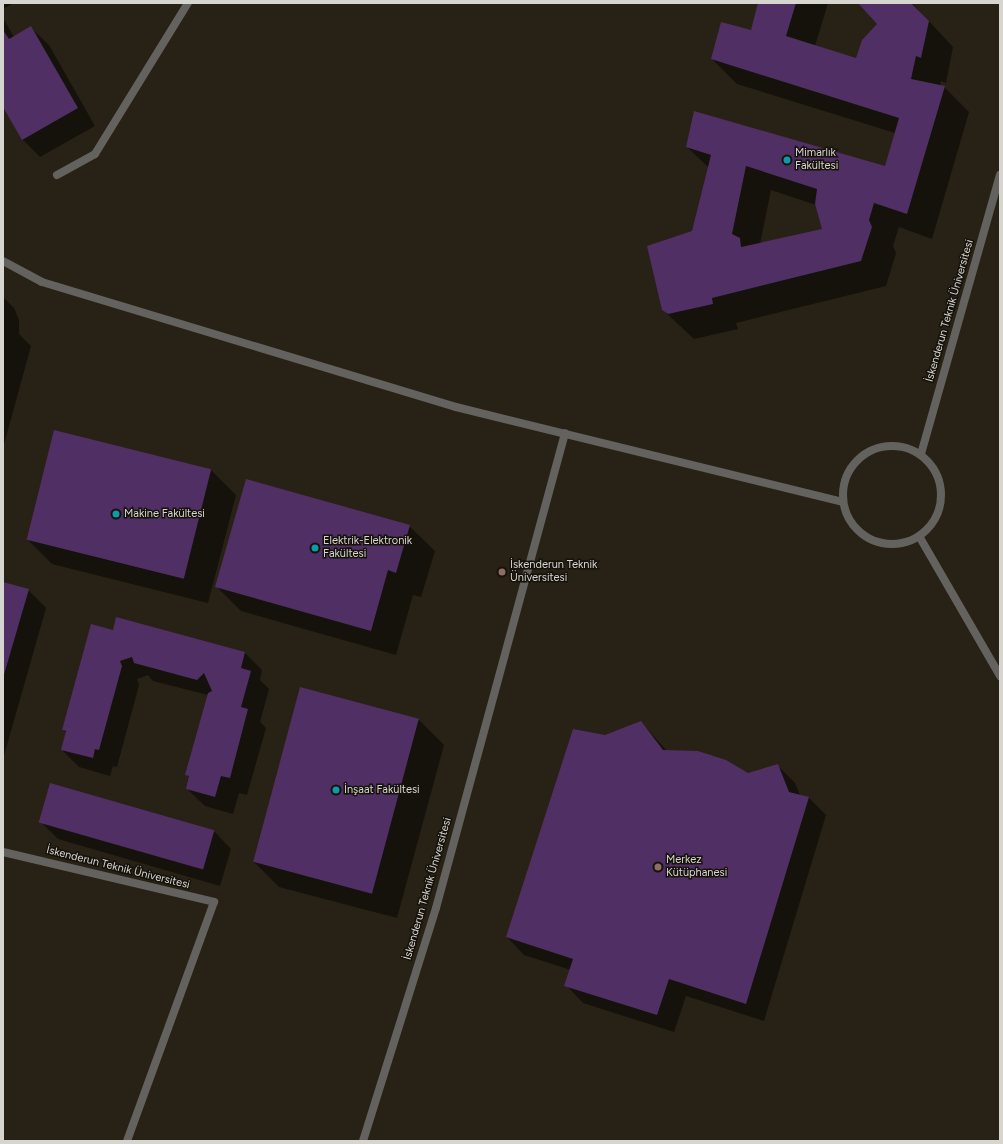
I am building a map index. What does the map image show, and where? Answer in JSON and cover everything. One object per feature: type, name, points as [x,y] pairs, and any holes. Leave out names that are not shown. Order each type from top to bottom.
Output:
[{"type":"street","points":[[57,175],[95,154],[188,3]]},
{"type":"street","name":"İskenderun Teknik Üniversitesi","points":[[921,454],[1000,174]]},
{"type":"street","points":[[3,261],[42,282],[456,407],[843,502]]},
{"type":"street","name":"İskenderun Teknik Üniversitesi","points":[[363,1141],[436,908],[565,434]]},
{"type":"street","points":[[890,445],[907,447],[921,454],[933,466],[940,480],[942,496],[939,512],[931,525],[919,536],[904,543],[887,544],[871,540],[858,530],[848,517],[843,502],[843,485],[849,470],[860,457],[874,448],[890,445]]},
{"type":"street","points":[[919,536],[1000,676]]},
{"type":"street","name":"İskenderun Teknik Üniversitesi","points":[[3,852],[214,902],[127,1141]]},
{"type":"shaded area","name":"İskenderun Teknik Üniversitesi","points":[[3,3],[1000,3],[1000,1141],[3,1141]]},
{"type":"building","name":"Mimarlık Fakültesi","points":[[758,3],[796,3],[786,36],[856,58],[862,40],[877,24],[858,3],[911,3],[929,21],[921,58],[916,56],[911,79],[945,86],[907,214],[874,203],[869,220],[872,227],[861,261],[712,298],[713,304],[668,314],[662,310],[647,246],[692,231],[711,155],[686,147],[694,111],[885,166],[899,118],[711,59],[721,22],[751,30]],"holes":[[[746,166],[817,189],[815,204],[822,229],[741,247],[740,238],[732,234]]]},
{"type":"building","points":[[31,26],[78,108],[22,140],[3,107],[3,30],[9,39]]},
{"type":"building","name":"Makine Fakültesi","points":[[54,430],[211,469],[184,579],[27,540]]},
{"type":"building","name":"Elektrik-Elektronik Fakültesi","points":[[246,479],[410,525],[396,573],[388,570],[371,631],[215,587]]},
{"type":"building","points":[[3,582],[29,589],[3,678]]},
{"type":"building","points":[[116,617],[245,652],[241,668],[251,671],[241,707],[248,709],[230,778],[221,776],[215,797],[186,789],[189,776],[185,775],[208,693],[212,691],[204,673],[197,680],[134,663],[132,657],[120,661],[122,666],[99,750],[95,749],[93,758],[61,750],[66,731],[62,730],[91,624],[113,630]]},
{"type":"building","name":"İnşaat Fakültesi","points":[[300,687],[419,719],[372,894],[253,862]]},
{"type":"building","name":"Merkez Kütüphanesi","points":[[641,721],[663,750],[698,751],[726,760],[748,773],[778,764],[789,792],[809,797],[746,1004],[669,979],[657,1015],[564,986],[573,959],[506,937],[573,729],[605,735]]},
{"type":"building","points":[[50,783],[214,830],[203,870],[39,822]]},
{"type":"place","name":"Mimarlık Fakültesi","points":[[787,160]]},
{"type":"place","name":"Makine Fakültesi","points":[[116,514]]},
{"type":"place","name":"Elektrik-Elektronik Fakültesi","points":[[315,548]]},
{"type":"place","name":"İskenderun Teknik Üniversitesi","points":[[502,572]]},
{"type":"place","name":"İnşaat Fakültesi","points":[[336,790]]},
{"type":"place","name":"Merkez Kütüphanesi","points":[[658,867]]}]
